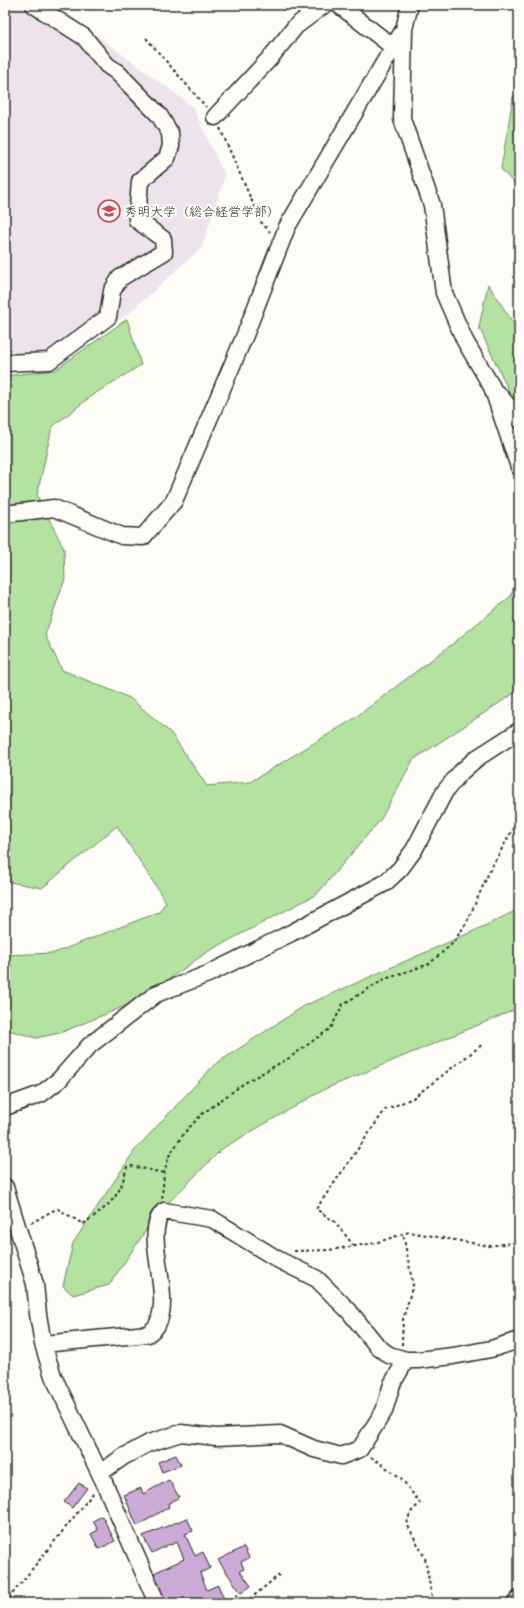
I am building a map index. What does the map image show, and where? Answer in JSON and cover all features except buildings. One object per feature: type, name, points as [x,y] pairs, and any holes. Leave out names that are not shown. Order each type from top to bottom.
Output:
[{"type":"street","points":[[5,363],[49,361],[108,317],[112,291],[120,278],[164,252],[163,239],[137,220],[140,181],[167,158],[171,146],[170,133],[159,115],[107,64],[84,36],[34,5]]},
{"type":"street","points":[[215,117],[270,58],[296,26],[324,5]]},
{"type":"street","points":[[339,5],[393,47]]},
{"type":"street","points":[[410,5],[404,29],[402,119],[432,205],[444,293],[465,341],[492,387],[519,419]]},
{"type":"street","points":[[5,514],[54,508],[122,536],[143,537],[174,501],[245,336],[287,227],[404,29]]},
{"type":"street","points":[[492,387],[519,467]]},
{"type":"street","points":[[5,1107],[41,1094],[59,1080],[90,1045],[156,994],[208,974],[298,930],[385,883],[400,869],[414,850],[445,791],[461,772],[477,758],[519,731]]},
{"type":"street","points":[[5,1187],[34,1284],[43,1344],[53,1376],[102,1477],[157,1603]]},
{"type":"street","points":[[43,1344],[148,1334],[157,1327],[162,1312],[163,1300],[155,1233],[158,1216],[164,1211],[212,1219],[279,1260],[317,1279],[349,1311],[378,1347],[389,1355],[403,1359],[418,1360],[453,1356],[491,1349],[519,1340]]},
{"type":"street","points":[[102,1477],[123,1457],[150,1443],[181,1433],[216,1437],[280,1434],[314,1449],[341,1456],[360,1449],[384,1411],[392,1384],[403,1359]]},
{"type":"street","points":[[516,1603],[519,1599]]},
{"type":"path","points":[[146,38],[215,117],[261,222],[281,243]]},
{"type":"path","points":[[164,1211],[162,1197],[164,1172],[169,1156],[185,1132],[202,1114],[243,1084],[289,1058],[331,1028],[343,1004],[385,979],[430,964],[454,943],[467,922],[490,870],[519,818]]},
{"type":"path","points":[[354,1246],[335,1222],[316,1209],[385,1110],[413,1098],[483,1044]]},
{"type":"path","points":[[19,1230],[58,1209],[83,1224],[115,1198],[121,1188],[127,1167],[131,1166],[164,1172]]},
{"type":"path","points":[[279,1260],[292,1251],[329,1250],[375,1244],[409,1232],[489,1246],[519,1242]]},
{"type":"path","points":[[403,1234],[413,1285],[403,1319],[403,1359]]},
{"type":"path","points":[[360,1449],[401,1478],[420,1503],[410,1512],[406,1524],[425,1558],[433,1603]]},
{"type":"path","points":[[5,1603],[102,1477]]},
{"type":"path","points":[[226,1603],[237,1595],[244,1603],[279,1575]]},
{"type":"shaded area","name":"秀明大学（総合経営学部）","points":[[5,5],[56,5],[192,106],[225,176],[202,247],[129,313],[55,364],[5,369]]},
{"type":"green space","points":[[519,91],[519,189],[501,169],[513,97]]},
{"type":"green space","points":[[488,284],[519,332],[519,413],[479,327]]},
{"type":"green space","points":[[127,319],[141,365],[94,394],[52,427],[37,495],[64,549],[65,579],[45,635],[62,670],[130,698],[171,733],[207,786],[250,782],[352,720],[451,645],[511,596],[519,567],[519,690],[413,760],[381,819],[317,894],[207,952],[140,1000],[60,1033],[36,1038],[5,1029],[5,955],[54,953],[159,912],[166,902],[117,826],[42,888],[5,881],[5,377],[55,370]]},
{"type":"green space","points":[[519,909],[519,1008],[325,1089],[223,1148],[157,1214],[109,1285],[73,1295],[63,1286],[73,1243],[135,1150],[214,1065],[304,1006],[476,930]]},
{"type":"place","name":"秀明大学（総合経営学部）","points":[[109,211]]}]
